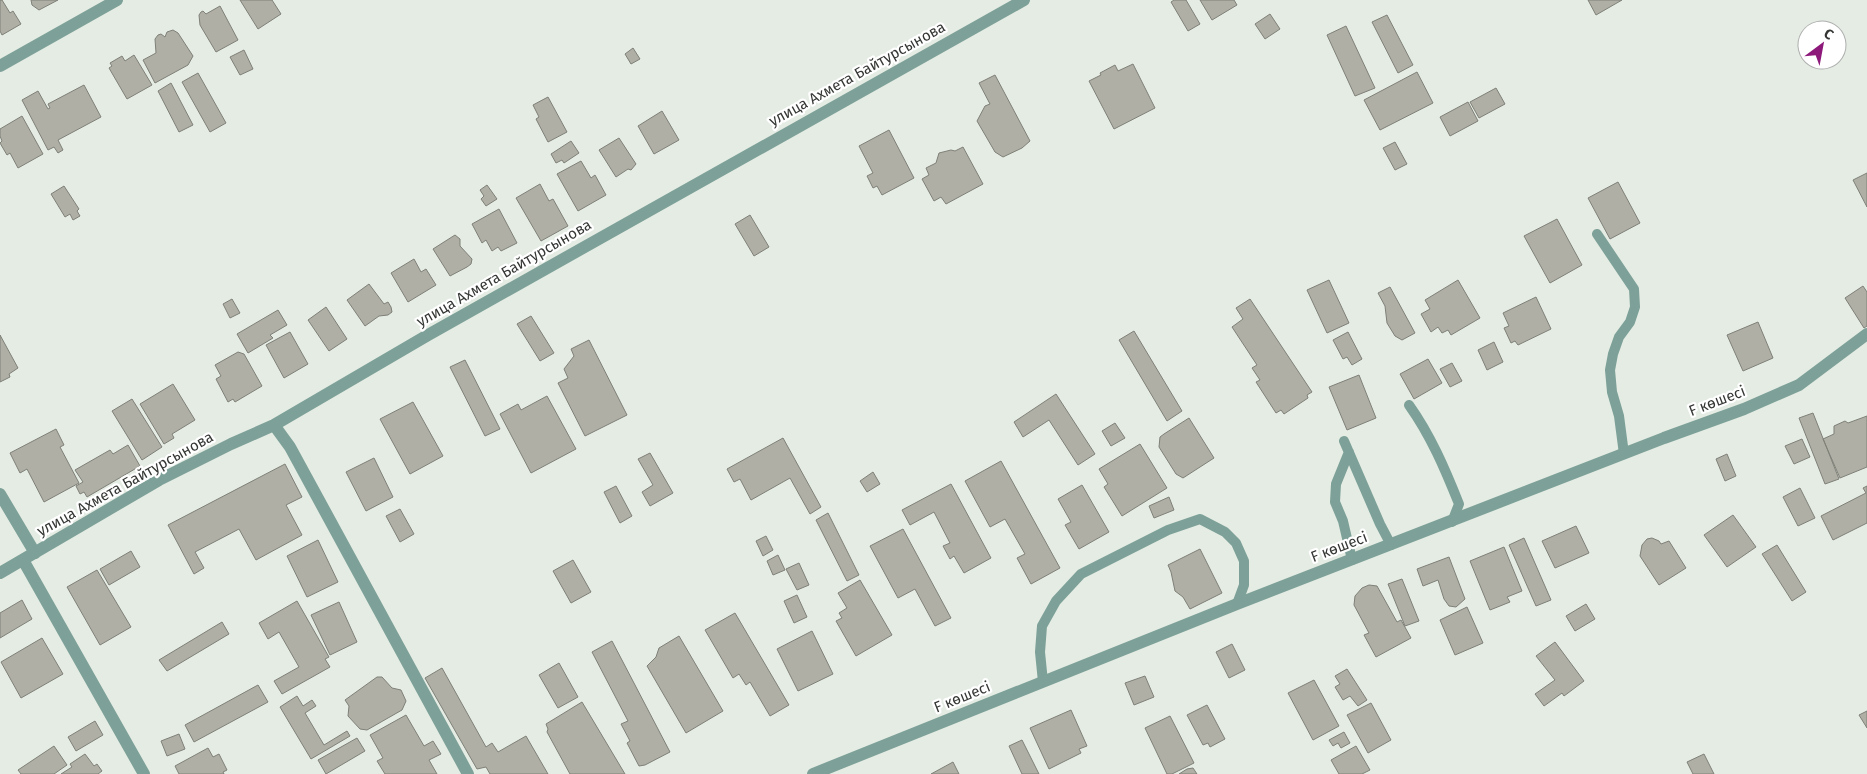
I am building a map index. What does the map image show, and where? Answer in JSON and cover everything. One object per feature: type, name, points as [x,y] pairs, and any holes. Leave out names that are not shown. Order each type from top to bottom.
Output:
[{"type":"street","points":[[0,66],[116,0]]},
{"type":"street","name":"улица Ахмета Байтурсынова","points":[[0,573],[159,480],[274,425],[428,335],[1024,0]]},
{"type":"street","name":"F көшесі","points":[[813,774],[1237,604],[1744,409],[1799,385],[1867,334]]},
{"type":"street","points":[[274,425],[299,464],[468,774]]},
{"type":"street","points":[[0,494],[35,553]]},
{"type":"street","points":[[23,560],[144,774]]},
{"type":"lane","points":[[1598,234],[1634,289],[1636,307],[1630,322],[1619,336],[1610,370],[1612,392],[1619,416],[1624,454]]},
{"type":"lane","points":[[1409,404],[1425,427],[1445,468],[1459,504],[1452,522]]},
{"type":"lane","points":[[1344,441],[1391,545]]},
{"type":"lane","points":[[1349,452],[1336,484],[1335,502],[1343,521],[1352,560]]},
{"type":"lane","points":[[1043,682],[1040,652],[1042,626],[1056,601],[1081,574],[1168,530],[1200,519],[1225,532],[1236,543],[1244,561],[1244,586],[1237,604]]},
{"type":"building","points":[[0,0],[2,0],[10,13],[13,11],[21,24],[2,35],[0,31]]},
{"type":"building","points":[[31,0],[58,0],[39,10],[32,5]]},
{"type":"building","points":[[240,0],[272,0],[281,14],[258,29]]},
{"type":"building","points":[[1174,0],[1186,0],[1200,24],[1188,31],[1171,2]]},
{"type":"building","points":[[1200,0],[1234,0],[1237,5],[1212,20]]},
{"type":"building","points":[[1588,0],[1622,0],[1596,15]]},
{"type":"building","points":[[220,6],[238,40],[216,52],[200,25],[199,15],[203,11],[206,14]]},
{"type":"building","points":[[1270,14],[1280,29],[1265,39],[1255,24]]},
{"type":"building","points":[[1387,15],[1413,65],[1398,73],[1372,22]]},
{"type":"building","points":[[1346,26],[1375,88],[1355,96],[1327,35]]},
{"type":"building","points":[[173,30],[178,33],[193,56],[188,65],[155,83],[143,60],[156,53],[155,39],[158,35],[161,34],[165,37],[167,32]]},
{"type":"building","points":[[633,48],[640,59],[631,64],[625,54]]},
{"type":"building","points":[[244,50],[253,69],[240,75],[230,57]]},
{"type":"building","points":[[134,55],[152,85],[127,99],[109,68],[112,66],[110,63],[122,56],[125,61]]},
{"type":"building","points":[[1133,64],[1155,108],[1114,129],[1089,81],[1115,65],[1118,71]]},
{"type":"building","points":[[1417,72],[1433,103],[1380,130],[1364,100]]},
{"type":"building","points":[[198,73],[226,123],[210,132],[182,82]]},
{"type":"building","points":[[995,75],[1030,141],[1022,148],[1003,157],[995,152],[977,121],[985,106],[990,104],[979,83]]},
{"type":"building","points":[[171,83],[193,125],[179,132],[158,91]]},
{"type":"building","points":[[84,85],[101,117],[58,140],[63,150],[58,153],[54,147],[48,150],[22,100],[38,91],[48,109],[50,108],[48,104]]},
{"type":"building","points":[[1496,88],[1505,104],[1479,118],[1470,102]]},
{"type":"building","points":[[548,97],[567,132],[548,142],[536,119],[539,117],[533,105]]},
{"type":"building","points":[[1468,102],[1478,121],[1450,136],[1440,117]]},
{"type":"building","points":[[662,111],[679,140],[654,154],[638,126]]},
{"type":"building","points":[[22,116],[43,154],[18,168],[10,153],[7,155],[0,143],[2,141],[0,129]]},
{"type":"building","points":[[889,130],[914,178],[882,195],[877,186],[873,188],[867,176],[873,173],[859,146]]},
{"type":"building","points":[[619,138],[636,164],[631,170],[628,169],[616,177],[599,150]]},
{"type":"building","points":[[571,141],[579,153],[564,163],[562,160],[556,163],[551,154]]},
{"type":"building","points":[[1395,142],[1407,164],[1395,170],[1383,148]]},
{"type":"building","points":[[963,147],[983,184],[946,204],[941,197],[934,201],[922,179],[929,175],[926,168],[936,163],[939,153],[955,151]]},
{"type":"building","points":[[581,161],[591,178],[595,175],[606,195],[578,211],[557,174]]},
{"type":"building","points":[[1867,173],[1867,207],[1853,180]]},
{"type":"building","points":[[1618,182],[1640,223],[1610,239],[1588,198]]},
{"type":"building","points":[[540,184],[549,201],[553,199],[568,226],[541,241],[516,198]]},
{"type":"building","points":[[487,185],[497,199],[486,206],[481,199],[484,196],[480,190]]},
{"type":"building","points":[[64,186],[79,209],[77,211],[80,216],[73,220],[70,214],[65,217],[51,194]]},
{"type":"building","points":[[499,209],[517,243],[501,251],[498,247],[492,251],[486,240],[482,243],[472,224]]},
{"type":"building","points":[[750,215],[769,247],[754,256],[735,224]]},
{"type":"building","points":[[1557,219],[1582,265],[1550,283],[1524,236]]},
{"type":"building","points":[[455,235],[460,239],[460,246],[472,259],[471,264],[450,276],[433,249]]},
{"type":"building","points":[[414,259],[421,272],[426,269],[436,285],[408,302],[391,273]]},
{"type":"building","points":[[1329,280],[1349,323],[1327,333],[1307,290]]},
{"type":"building","points":[[1458,280],[1480,318],[1451,335],[1448,330],[1442,333],[1438,327],[1431,332],[1421,314],[1430,309],[1425,300]]},
{"type":"building","points":[[369,284],[384,304],[388,302],[392,312],[388,315],[379,316],[365,326],[347,300]]},
{"type":"building","points":[[1863,286],[1867,292],[1867,326],[1864,328],[1845,298]]},
{"type":"building","points":[[1390,287],[1415,333],[1402,340],[1395,336],[1387,323],[1385,306],[1378,293]]},
{"type":"building","points":[[1536,297],[1551,329],[1518,345],[1515,341],[1511,343],[1504,328],[1509,326],[1503,313]]},
{"type":"building","points":[[232,299],[240,313],[230,318],[223,304]]},
{"type":"building","points":[[1250,299],[1312,392],[1307,395],[1308,398],[1284,414],[1281,410],[1276,413],[1256,382],[1260,380],[1252,368],[1257,365],[1232,327],[1243,319],[1236,308]]},
{"type":"building","points":[[326,307],[347,339],[329,351],[308,320]]},
{"type":"building","points":[[278,310],[287,325],[270,335],[273,338],[248,353],[237,334]]},
{"type":"building","points":[[531,316],[554,353],[540,361],[517,324]]},
{"type":"building","points":[[1758,322],[1773,358],[1743,371],[1727,335]]},
{"type":"building","points":[[1134,331],[1182,411],[1167,421],[1119,340]]},
{"type":"building","points":[[290,332],[308,364],[284,378],[266,345]]},
{"type":"building","points":[[1348,332],[1362,359],[1352,365],[1347,357],[1343,359],[1333,340]]},
{"type":"building","points":[[0,335],[18,368],[9,374],[10,377],[0,382]]},
{"type":"building","points":[[589,340],[627,415],[585,436],[558,383],[568,378],[564,369],[574,356],[571,349]]},
{"type":"building","points":[[1494,342],[1503,362],[1487,370],[1478,350]]},
{"type":"building","points":[[238,352],[244,354],[262,386],[235,402],[233,399],[228,402],[216,379],[221,376],[215,365]]},
{"type":"building","points":[[1428,359],[1442,383],[1414,399],[1400,374]]},
{"type":"building","points":[[465,360],[500,429],[485,436],[450,367]]},
{"type":"building","points":[[1452,363],[1462,381],[1450,387],[1440,369]]},
{"type":"building","points":[[1359,375],[1376,418],[1347,430],[1329,387]]},
{"type":"building","points":[[173,384],[195,420],[172,434],[174,438],[164,444],[140,404]]},
{"type":"building","points":[[1056,394],[1095,454],[1078,465],[1049,420],[1023,437],[1014,422]]},
{"type":"building","points":[[547,396],[576,449],[531,473],[500,414],[518,404],[521,410]]},
{"type":"building","points":[[132,399],[162,447],[142,460],[112,411]]},
{"type":"building","points":[[413,402],[443,456],[410,474],[380,419]]},
{"type":"building","points":[[1813,413],[1839,479],[1825,484],[1799,418]]},
{"type":"building","points":[[1867,416],[1867,467],[1840,478],[1823,439],[1834,434],[1834,426],[1845,421],[1848,423]]},
{"type":"building","points":[[1189,418],[1214,458],[1183,478],[1176,474],[1159,447],[1160,437]]},
{"type":"building","points":[[1115,423],[1125,438],[1111,446],[1102,431]]},
{"type":"building","points":[[56,429],[64,445],[60,447],[79,483],[44,502],[27,469],[20,473],[10,453]]},
{"type":"building","points":[[783,438],[821,507],[810,514],[790,478],[751,500],[740,479],[734,482],[727,469]]},
{"type":"building","points":[[1802,439],[1810,457],[1794,464],[1785,446]]},
{"type":"building","points":[[1140,444],[1167,488],[1122,516],[1104,487],[1108,484],[1099,469]]},
{"type":"building","points":[[128,445],[140,466],[87,497],[84,492],[80,494],[76,486],[83,482],[75,470],[110,450],[113,454]]},
{"type":"building","points":[[650,453],[673,493],[650,506],[642,492],[653,485],[638,459]]},
{"type":"building","points":[[1727,454],[1736,476],[1725,481],[1716,459]]},
{"type":"building","points":[[374,458],[393,497],[366,511],[346,472]]},
{"type":"building","points":[[1001,461],[1060,568],[1031,584],[1017,558],[1025,554],[1005,519],[990,527],[965,481]]},
{"type":"building","points":[[285,464],[302,497],[286,505],[302,535],[256,560],[239,529],[195,552],[204,568],[194,574],[168,525]]},
{"type":"building","points":[[873,472],[880,484],[867,492],[860,481]]},
{"type":"building","points":[[951,484],[991,558],[964,573],[954,556],[950,559],[943,546],[950,543],[934,512],[910,525],[902,510]]},
{"type":"building","points":[[1082,485],[1109,532],[1079,549],[1065,525],[1071,522],[1058,499]]},
{"type":"building","points":[[616,486],[632,516],[620,523],[604,492]]},
{"type":"building","points":[[1867,486],[1867,523],[1833,540],[1821,516],[1866,493],[1863,488]]},
{"type":"building","points":[[1800,488],[1815,518],[1798,526],[1783,497]]},
{"type":"building","points":[[1169,497],[1174,510],[1154,518],[1149,506]]},
{"type":"building","points":[[400,509],[414,534],[400,542],[386,516]]},
{"type":"building","points":[[828,513],[859,575],[847,581],[816,520]]},
{"type":"building","points":[[1733,515],[1756,547],[1727,567],[1704,535]]},
{"type":"building","points":[[1576,526],[1589,553],[1555,568],[1542,541]]},
{"type":"building","points":[[903,529],[951,618],[935,626],[915,589],[898,598],[870,546]]},
{"type":"building","points":[[766,536],[773,550],[763,556],[756,541]]},
{"type":"building","points":[[1524,538],[1551,600],[1536,606],[1509,545]]},
{"type":"building","points":[[1652,538],[1661,544],[1669,541],[1686,568],[1659,585],[1640,556],[1642,545],[1647,539]]},
{"type":"building","points":[[318,540],[338,582],[307,597],[287,556]]},
{"type":"building","points":[[1777,545],[1806,592],[1792,601],[1762,554]]},
{"type":"building","points":[[1504,547],[1522,591],[1507,597],[1510,602],[1490,610],[1470,561]]},
{"type":"building","points":[[1200,549],[1222,593],[1190,609],[1183,597],[1175,591],[1168,565]]},
{"type":"building","points":[[131,551],[140,567],[109,585],[100,569]]},
{"type":"building","points":[[778,555],[785,570],[773,575],[767,561]]},
{"type":"building","points":[[1449,557],[1465,599],[1456,607],[1449,606],[1444,599],[1438,580],[1423,586],[1417,569]]},
{"type":"building","points":[[573,560],[591,592],[571,603],[553,571]]},
{"type":"building","points":[[799,563],[809,585],[797,590],[786,569]]},
{"type":"building","points":[[97,570],[131,627],[100,645],[67,587]]},
{"type":"building","points":[[1402,579],[1419,621],[1405,626],[1388,584]]},
{"type":"building","points":[[860,580],[892,635],[856,656],[836,621],[842,618],[839,613],[847,608],[838,593]]},
{"type":"building","points":[[1369,585],[1377,586],[1397,622],[1401,620],[1411,638],[1376,657],[1364,635],[1369,633],[1354,605],[1355,596],[1362,588]]},
{"type":"building","points":[[797,595],[807,617],[794,623],[784,601]]},
{"type":"building","points":[[22,600],[32,619],[0,638],[0,613]]},
{"type":"building","points":[[297,601],[329,657],[325,659],[330,667],[282,694],[274,681],[299,667],[279,632],[268,639],[259,623]]},
{"type":"building","points":[[339,602],[357,642],[330,655],[311,615]]},
{"type":"building","points":[[1586,604],[1595,619],[1575,631],[1566,616]]},
{"type":"building","points":[[1467,607],[1483,643],[1455,655],[1440,620]]},
{"type":"building","points":[[735,613],[789,705],[770,716],[750,682],[746,685],[739,674],[733,678],[705,630]]},
{"type":"building","points":[[222,622],[229,634],[167,671],[159,660]]},
{"type":"building","points":[[812,631],[833,674],[798,691],[777,649]]},
{"type":"building","points":[[679,636],[723,711],[686,733],[647,666],[656,657],[659,648]]},
{"type":"building","points":[[42,638],[63,674],[21,698],[1,662]]},
{"type":"building","points":[[612,641],[670,752],[645,765],[639,766],[627,743],[630,741],[621,724],[628,721],[592,652]]},
{"type":"building","points":[[1555,642],[1584,681],[1564,696],[1562,693],[1544,706],[1535,694],[1555,680],[1536,656]]},
{"type":"building","points":[[1232,644],[1245,670],[1229,678],[1216,652]]},
{"type":"building","points":[[559,663],[578,697],[558,708],[539,675]]},
{"type":"building","points":[[442,668],[486,747],[492,743],[498,752],[526,736],[548,774],[490,774],[486,767],[477,769],[425,678]]},
{"type":"building","points":[[1347,669],[1367,700],[1358,706],[1350,696],[1343,700],[1335,687],[1340,684],[1335,676]]},
{"type":"building","points":[[1145,676],[1154,697],[1134,705],[1125,683]]},
{"type":"building","points":[[377,677],[382,677],[392,688],[401,690],[406,701],[402,710],[367,730],[360,729],[348,716],[349,706],[345,700]]},
{"type":"building","points":[[1314,680],[1339,726],[1313,740],[1288,693]]},
{"type":"building","points":[[258,685],[268,702],[194,742],[185,725]]},
{"type":"building","points":[[297,696],[303,706],[312,700],[316,706],[305,713],[324,745],[347,731],[350,736],[311,759],[280,707]]},
{"type":"building","points":[[582,702],[625,774],[570,774],[547,732],[546,724]]},
{"type":"building","points":[[1371,703],[1391,740],[1368,753],[1347,715]]},
{"type":"building","points":[[1207,705],[1225,739],[1210,747],[1208,743],[1203,745],[1187,715]]},
{"type":"building","points":[[1071,710],[1087,746],[1079,749],[1081,753],[1049,769],[1030,728]]},
{"type":"building","points":[[1867,711],[1867,728],[1859,715]]},
{"type":"building","points":[[406,715],[424,746],[433,741],[441,754],[429,760],[437,774],[385,774],[377,761],[383,758],[370,735]]},
{"type":"building","points":[[1170,716],[1194,763],[1172,774],[1167,774],[1145,728]]},
{"type":"building","points":[[95,721],[103,735],[76,751],[68,737]]},
{"type":"building","points":[[1344,732],[1350,743],[1341,748],[1338,743],[1333,746],[1329,740]]},
{"type":"building","points":[[179,734],[185,749],[167,756],[161,741]]},
{"type":"building","points":[[357,738],[365,751],[326,774],[318,760]]},
{"type":"building","points":[[1022,740],[1039,774],[1022,774],[1009,746]]},
{"type":"building","points":[[54,746],[67,765],[54,774],[21,774],[18,770]]},
{"type":"building","points":[[1356,746],[1370,770],[1362,774],[1339,774],[1331,760]]},
{"type":"building","points":[[208,748],[213,757],[219,754],[227,770],[223,772],[224,774],[179,774],[175,766]]},
{"type":"building","points":[[85,754],[94,766],[97,764],[102,771],[98,774],[61,774],[72,767],[70,764]]},
{"type":"building","points":[[1704,754],[1714,774],[1693,774],[1687,762]]},
{"type":"building","points":[[953,762],[959,774],[931,774]]},
{"type":"building","points":[[1193,768],[1197,774],[1179,774],[1187,769]]}]
